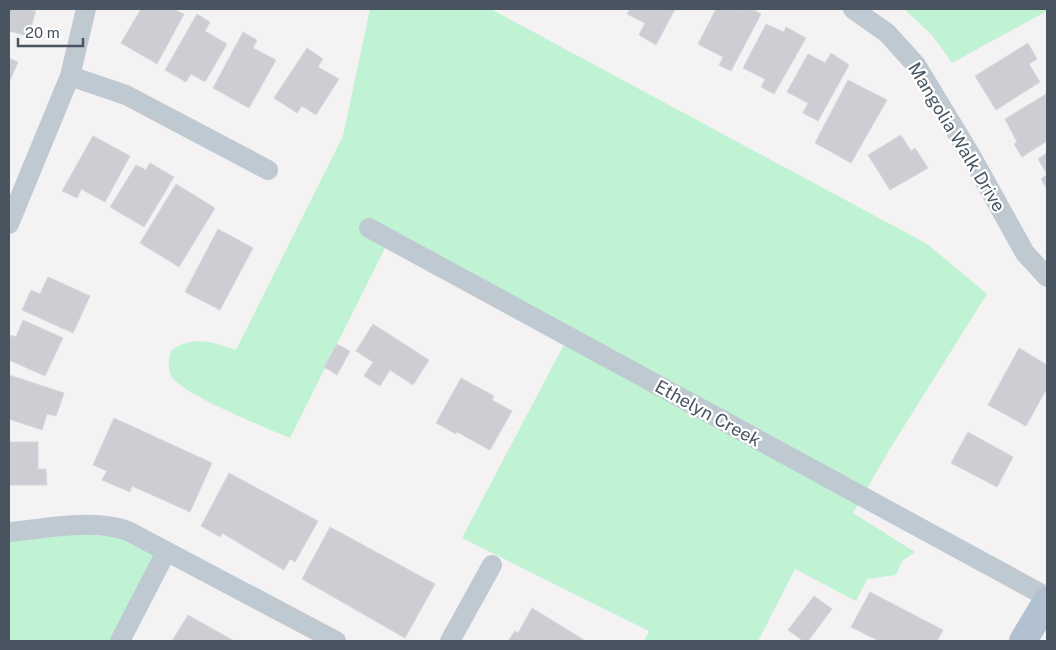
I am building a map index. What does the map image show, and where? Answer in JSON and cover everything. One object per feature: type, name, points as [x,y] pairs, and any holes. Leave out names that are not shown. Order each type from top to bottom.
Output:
[{"type":"main road","points":[[1024,641],[1047,599]]},
{"type":"street","points":[[9,224],[70,76],[86,9]]},
{"type":"street","name":"Mangolia Walk Drive","points":[[853,9],[887,34],[916,65],[970,154],[1025,253],[1047,277]]},
{"type":"street","points":[[70,76],[144,103],[268,170]]},
{"type":"street","name":"Ethelyn Creek","points":[[369,228],[1047,599]]},
{"type":"street","points":[[9,532],[86,525],[107,526],[128,531],[336,641]]},
{"type":"street","points":[[120,641],[166,552]]},
{"type":"street","points":[[450,641],[492,565]]},
{"type":"green space","points":[[370,9],[491,9],[927,244],[987,294],[891,447],[853,513],[915,552],[902,561],[896,575],[867,579],[856,601],[795,569],[758,641],[644,641],[649,631],[462,538],[568,337],[389,240],[290,438],[208,402],[179,384],[172,377],[169,368],[171,351],[179,346],[187,343],[203,342],[236,350],[343,136]]},
{"type":"green space","points":[[904,9],[1047,9],[1047,11],[952,63],[932,35]]},
{"type":"green space","points":[[86,525],[166,552],[120,641],[9,641],[9,532]]},
{"type":"building","points":[[9,9],[36,11],[28,36],[9,31]]},
{"type":"building","points":[[141,9],[173,9],[184,14],[157,64],[121,43]]},
{"type":"building","points":[[630,9],[675,9],[656,45],[639,35],[645,23],[627,14]]},
{"type":"building","points":[[716,9],[740,9],[744,11],[745,9],[752,9],[761,14],[731,71],[719,65],[723,57],[698,44]]},
{"type":"building","points":[[197,14],[210,22],[205,31],[227,44],[205,82],[191,74],[186,82],[165,70]]},
{"type":"building","points":[[766,24],[784,32],[786,27],[806,38],[774,94],[761,87],[765,79],[743,68]]},
{"type":"building","points":[[243,32],[257,40],[253,48],[276,60],[249,108],[213,88]]},
{"type":"building","points":[[1028,43],[1037,59],[1029,64],[1040,82],[996,110],[975,76]]},
{"type":"building","points":[[307,48],[323,59],[318,67],[339,79],[316,115],[302,106],[297,113],[274,98]]},
{"type":"building","points":[[831,53],[849,65],[818,121],[803,113],[808,103],[787,92],[808,54],[825,63]]},
{"type":"building","points":[[9,58],[18,62],[9,83]]},
{"type":"building","points":[[848,80],[887,100],[851,163],[815,143]]},
{"type":"building","points":[[1046,94],[1047,141],[1022,157],[1014,144],[1017,142],[1005,119]]},
{"type":"building","points":[[901,135],[911,151],[915,148],[928,168],[890,190],[868,155]]},
{"type":"building","points":[[93,136],[130,156],[105,202],[81,189],[77,198],[62,191]]},
{"type":"building","points":[[1047,153],[1047,174],[1038,159]]},
{"type":"building","points":[[150,163],[174,177],[144,227],[110,207],[136,165],[146,170]]},
{"type":"building","points":[[1047,174],[1047,189],[1041,179]]},
{"type":"building","points":[[176,184],[215,208],[179,267],[140,243]]},
{"type":"building","points":[[218,229],[253,248],[220,310],[185,292]]},
{"type":"building","points":[[48,277],[90,296],[73,333],[22,310],[31,290],[40,294]]},
{"type":"building","points":[[23,320],[63,338],[45,376],[9,360],[9,341],[11,335],[16,337]]},
{"type":"building","points":[[373,324],[429,360],[413,385],[390,370],[380,386],[364,376],[373,362],[356,351]]},
{"type":"building","points":[[337,344],[350,351],[337,375],[324,367]]},
{"type":"building","points":[[1019,348],[1047,365],[1047,388],[1026,426],[988,405]]},
{"type":"building","points":[[9,375],[64,393],[56,416],[47,414],[42,430],[9,419]]},
{"type":"building","points":[[461,378],[494,396],[492,400],[512,411],[490,450],[436,423]]},
{"type":"building","points":[[114,418],[212,463],[190,512],[132,486],[130,492],[102,480],[107,471],[93,465]]},
{"type":"building","points":[[968,432],[1013,457],[997,487],[951,463]]},
{"type":"building","points":[[9,442],[38,442],[38,469],[46,469],[47,485],[9,485]]},
{"type":"building","points":[[229,473],[318,521],[295,562],[290,559],[284,570],[222,533],[220,537],[201,526]]},
{"type":"building","points":[[330,527],[435,584],[405,638],[302,579]]},
{"type":"building","points":[[870,592],[943,630],[937,641],[879,641],[851,627]]},
{"type":"building","points":[[814,596],[832,609],[808,641],[803,641],[788,630]]},
{"type":"building","points":[[532,608],[584,640],[508,641],[515,631],[518,633]]},
{"type":"building","points":[[188,615],[234,641],[172,641]]}]
